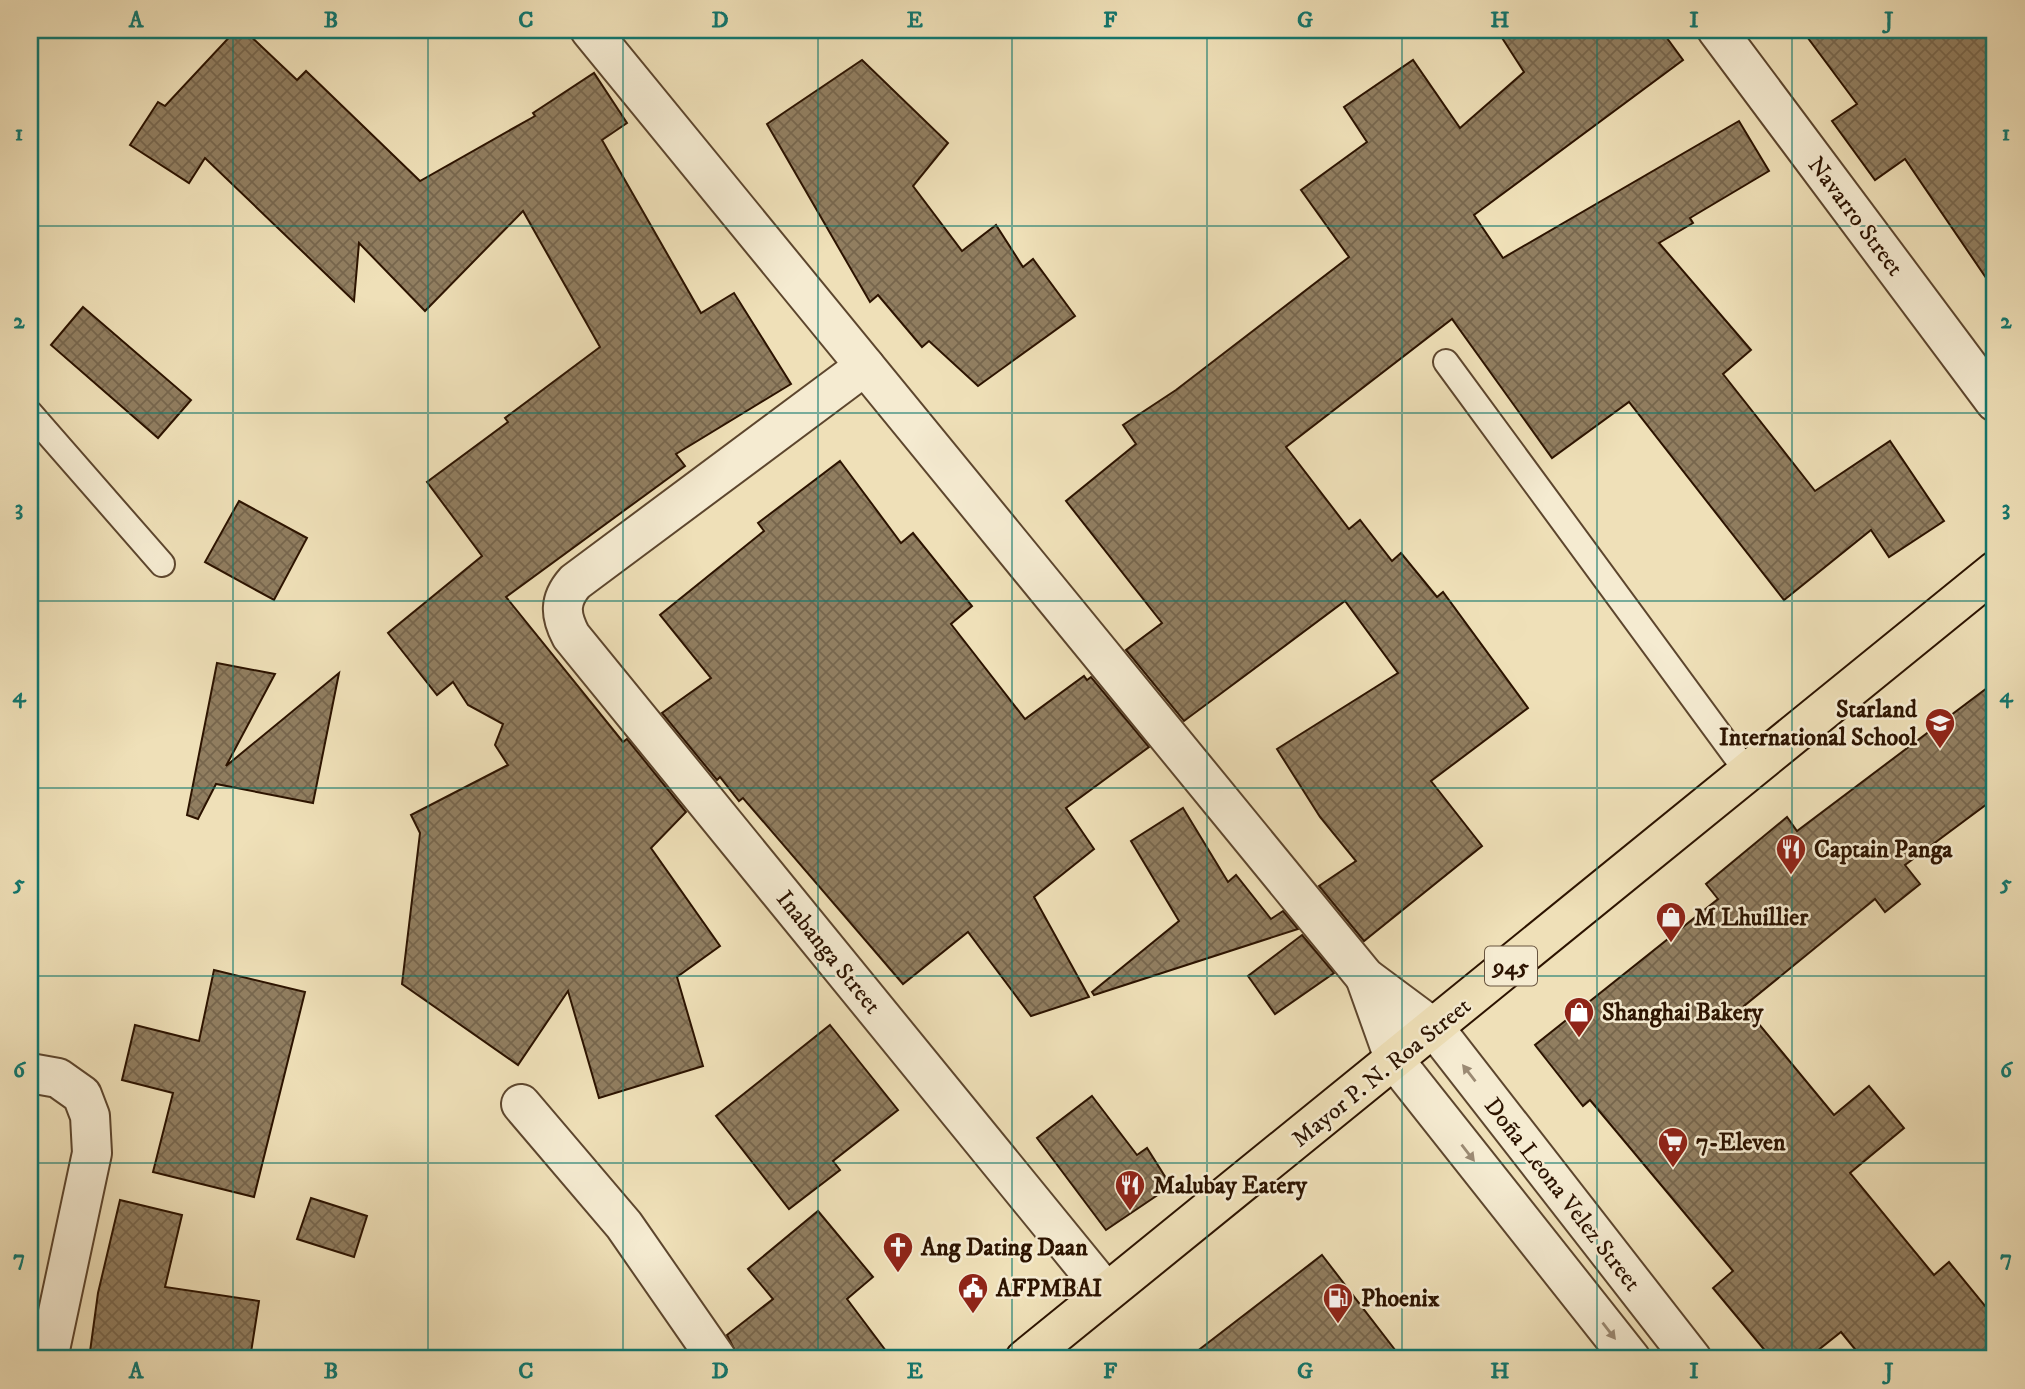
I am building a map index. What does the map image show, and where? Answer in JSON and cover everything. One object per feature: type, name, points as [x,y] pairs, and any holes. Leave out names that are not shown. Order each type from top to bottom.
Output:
[{"type":"main road","name":"Mayor P. N. Roa Street","points":[[1025,1359],[1435,1029],[1995,571]]},
{"type":"street","points":[[590,30],[1365,977]]},
{"type":"street","name":"Navarro Street","points":[[1717,30],[1995,402]]},
{"type":"street","name":"Inabanga Street","points":[[865,366],[575,582],[565,593],[562,606],[564,622],[571,636],[1107,1293]]},
{"type":"street","name":"Doña Leona Velez Street","points":[[1365,977],[1435,1029],[1692,1359]]},
{"type":"street","name":"Doña Leona Velez Street","points":[[1365,977],[1395,1061],[1631,1359]]},
{"type":"street","points":[[30,1073],[58,1078],[82,1095],[90,1116],[92,1153],[48,1359]]},
{"type":"street","points":[[521,1104],[624,1225],[717,1359]]},
{"type":"lane","points":[[1446,362],[1748,773]]},
{"type":"lane","points":[[30,413],[162,564]]},
{"type":"building","points":[[236,30],[244,30],[297,80],[306,71],[420,181],[535,116],[533,113],[594,73],[627,123],[602,140],[701,313],[734,293],[791,384],[676,454],[685,466],[506,597],[623,742],[627,739],[686,812],[651,848],[720,946],[677,977],[703,1066],[599,1098],[568,991],[518,1065],[402,984],[420,833],[411,815],[508,765],[495,745],[503,724],[468,705],[453,682],[437,695],[388,633],[482,556],[427,482],[508,422],[505,418],[600,347],[523,211],[425,311],[359,243],[354,301],[205,158],[189,183],[130,145],[158,102],[165,106]]},
{"type":"building","points":[[1497,30],[1661,30],[1683,60],[1474,215],[1503,258],[1739,121],[1769,171],[1690,218],[1693,223],[1659,243],[1751,350],[1723,374],[1815,491],[1890,441],[1944,521],[1889,557],[1871,530],[1784,600],[1629,402],[1552,458],[1452,319],[1286,447],[1349,529],[1360,520],[1392,561],[1401,553],[1437,597],[1443,592],[1528,708],[1431,781],[1482,846],[1364,941],[1319,886],[1356,861],[1320,817],[1277,749],[1398,673],[1345,601],[1184,721],[1126,650],[1162,623],[1066,501],[1136,444],[1123,425],[1176,390],[1349,257],[1301,190],[1367,142],[1344,107],[1413,60],[1460,128],[1524,72]]},
{"type":"building","points":[[1802,30],[1995,30],[1995,291],[1905,159],[1875,180],[1832,121],[1857,104]]},
{"type":"building","points":[[862,60],[948,143],[913,186],[962,251],[996,225],[1023,267],[1033,259],[1075,316],[978,386],[929,341],[922,347],[878,295],[870,302],[767,124]]},
{"type":"building","points":[[83,307],[191,400],[158,438],[51,345]]},
{"type":"building","points":[[840,461],[901,543],[913,533],[972,606],[951,624],[1025,719],[1084,676],[1087,680],[1091,677],[1149,747],[1066,808],[1094,849],[1034,897],[1089,997],[1031,1016],[968,932],[903,984],[743,798],[739,801],[720,777],[717,780],[662,713],[711,678],[660,615],[764,531],[758,523]]},
{"type":"building","points":[[239,501],[307,538],[274,600],[205,562]]},
{"type":"building","points":[[217,663],[275,674],[226,766],[339,673],[313,803],[216,784],[198,819],[187,815]]},
{"type":"building","points":[[1995,682],[1995,798],[1905,865],[1920,884],[1885,912],[1875,899],[1744,1006],[1834,1115],[1869,1086],[1904,1128],[1850,1173],[1934,1275],[1949,1262],[1995,1318],[1995,1359],[1863,1359],[1841,1332],[1807,1359],[1772,1359],[1713,1288],[1733,1271],[1590,1100],[1583,1106],[1535,1045],[1718,899],[1706,884],[1787,817],[1797,831]]},
{"type":"building","points":[[1183,808],[1228,882],[1236,875],[1271,919],[1283,911],[1298,929],[1094,995],[1092,992],[1179,921],[1131,841]]},
{"type":"building","points":[[1302,935],[1334,973],[1275,1014],[1248,976]]},
{"type":"building","points":[[214,970],[305,992],[254,1197],[153,1172],[173,1093],[122,1080],[135,1025],[199,1041]]},
{"type":"building","points":[[830,1025],[898,1110],[833,1161],[840,1170],[789,1209],[716,1116]]},
{"type":"building","points":[[1092,1096],[1137,1155],[1147,1148],[1171,1186],[1106,1230],[1037,1138]]},
{"type":"building","points":[[311,1198],[367,1216],[354,1257],[297,1239]]},
{"type":"building","points":[[120,1200],[182,1215],[165,1287],[259,1301],[250,1359],[89,1359],[98,1293]]},
{"type":"building","points":[[818,1211],[873,1277],[847,1299],[892,1359],[739,1359],[727,1335],[773,1299],[748,1269]]},
{"type":"building","points":[[1322,1255],[1402,1359],[1187,1359]]},
{"type":"place","name":"Starland International School","points":[[1940,750]]},
{"type":"place","name":"Captain Panga","points":[[1791,876]]},
{"type":"place","name":"M Lhuillier","points":[[1671,944]]},
{"type":"place","name":"Shanghai Bakery","points":[[1579,1039]]},
{"type":"place","name":"7-Eleven","points":[[1673,1169]]},
{"type":"place","name":"Malubay Eatery","points":[[1130,1212]]},
{"type":"place","name":"Ang Dating Daan","points":[[898,1274]]},
{"type":"place","name":"AFPMBAI","points":[[973,1315]]},
{"type":"place","name":"Phoenix","points":[[1338,1325]]}]
